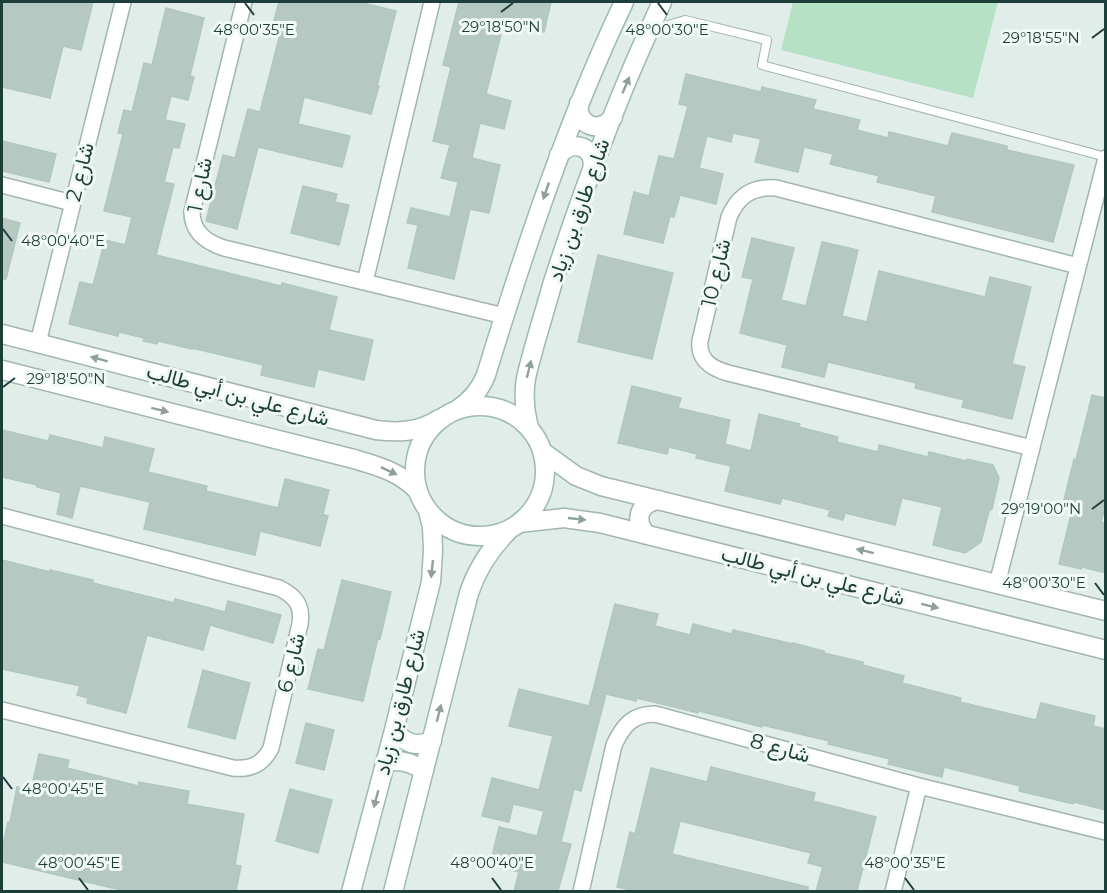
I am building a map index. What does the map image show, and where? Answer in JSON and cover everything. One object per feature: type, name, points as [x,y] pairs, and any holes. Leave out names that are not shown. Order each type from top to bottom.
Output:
[{"type":"main road","name":"شارع طارق بن زياد","points":[[458,409],[473,397],[481,387],[486,375],[559,155],[597,59],[624,2]]},
{"type":"main road","name":"شارع طارق بن زياد","points":[[529,427],[524,394],[527,374],[559,264],[592,170],[662,2]]},
{"type":"main road","points":[[579,103],[578,111],[581,118],[591,126],[603,125],[613,117]]},
{"type":"main road","points":[[559,155],[566,148],[580,147],[591,156],[592,170]]},
{"type":"main road","name":"شارع علي بن أبي طالب","points":[[2,334],[364,428],[388,432],[417,430],[439,419]]},
{"type":"main road","name":"شارع علي بن أبي طالب","points":[[2,370],[380,466],[408,481],[418,491]]},
{"type":"main road","points":[[480,405],[501,409],[521,419],[529,427],[543,453],[546,472],[542,491],[533,509],[514,526],[488,536],[466,534],[445,526],[428,511],[415,480],[416,457],[424,436],[439,419],[458,409],[480,405]]},
{"type":"main road","points":[[354,459],[361,455],[368,442],[364,428]]},
{"type":"main road","name":"شارع علي بن أبي طالب","points":[[543,453],[561,467],[589,482],[1106,611]]},
{"type":"main road","points":[[647,535],[640,525],[640,513],[647,504],[659,501]]},
{"type":"main road","name":"شارع طارق بن زياد","points":[[351,891],[394,730],[432,572],[433,538],[428,511]]},
{"type":"main road","name":"شارع علي بن أبي طالب","points":[[514,526],[552,518],[575,518],[600,523],[1106,650]]},
{"type":"main road","name":"شارع طارق بن زياد","points":[[393,891],[471,588],[490,551],[514,526]]},
{"type":"main road","points":[[394,730],[407,742],[424,744],[432,741]]},
{"type":"main road","points":[[385,762],[402,761],[424,771]]},
{"type":"street","name":"شارع 2","points":[[38,343],[123,2]]},
{"type":"street","name":"شارع 1","points":[[244,2],[192,212],[194,226],[204,239],[224,248],[504,316]]},
{"type":"street","points":[[365,282],[432,2]]},
{"type":"street","points":[[997,584],[1078,266],[1102,185],[1106,157]]},
{"type":"street","points":[[2,185],[72,204]]},
{"type":"street","name":"شارع 10","points":[[1032,448],[715,369],[701,354],[699,348],[729,217],[737,203],[747,194],[760,188],[776,188],[1078,266]]},
{"type":"street","name":"شارع 6","points":[[2,516],[279,588],[294,599],[301,611],[300,624],[271,748],[264,758],[251,767],[233,768],[2,710]]},
{"type":"street","name":"شارع 8","points":[[581,891],[614,745],[618,735],[631,720],[645,714],[655,714],[918,786],[1106,832]]},
{"type":"street","points":[[893,891],[918,786]]},
{"type":"lane","points":[[648,31],[685,20],[767,40],[762,65],[1106,157]]},
{"type":"green space","points":[[793,2],[998,2],[973,98],[781,50]]},
{"type":"building","points":[[2,2],[93,2],[81,50],[63,46],[50,98],[2,87]]},
{"type":"building","points":[[279,2],[359,2],[396,11],[371,114],[304,97],[298,124],[350,136],[342,167],[258,147],[237,229],[206,221],[223,155],[235,158],[248,109],[260,112],[280,34],[271,32]]},
{"type":"building","points":[[459,2],[551,2],[544,32],[504,22],[486,94],[511,101],[504,129],[480,123],[472,158],[500,165],[489,213],[470,209],[454,279],[408,268],[418,225],[407,223],[411,208],[450,217],[458,182],[441,178],[450,145],[433,141],[451,67],[443,65]]},
{"type":"building","points":[[166,8],[204,18],[190,76],[194,77],[188,100],[171,96],[165,120],[185,124],[179,148],[173,147],[164,182],[174,184],[156,255],[281,286],[282,283],[337,297],[329,330],[373,340],[364,380],[318,369],[314,387],[261,375],[263,365],[158,341],[157,344],[143,341],[144,338],[119,332],[118,336],[69,324],[80,282],[93,285],[105,240],[125,245],[132,217],[104,211],[123,134],[118,133],[124,110],[132,112],[144,63],[152,65]]},
{"type":"building","points":[[686,74],[761,92],[762,87],[816,100],[813,109],[860,120],[857,130],[888,138],[889,132],[948,146],[952,133],[1007,146],[1007,150],[1074,165],[1053,242],[932,212],[936,196],[877,182],[879,176],[830,164],[833,154],[804,147],[798,172],[755,162],[761,139],[733,133],[731,142],[707,136],[699,168],[723,174],[716,204],[680,195],[674,217],[670,216],[663,243],[624,234],[634,192],[649,196],[659,156],[674,159],[688,106],[679,104]]},
{"type":"building","points":[[2,141],[56,154],[49,182],[2,171]]},
{"type":"building","points":[[303,186],[337,194],[335,202],[349,205],[339,245],[291,233]]},
{"type":"building","points":[[2,218],[20,223],[6,279],[2,279]]},
{"type":"building","points":[[752,238],[794,248],[781,300],[806,306],[822,242],[858,250],[842,316],[867,322],[879,271],[985,297],[990,277],[1031,287],[1012,364],[1025,367],[1012,419],[962,407],[964,400],[915,388],[916,383],[828,362],[824,377],[782,367],[787,345],[740,333],[753,279],[742,277]]},
{"type":"building","points":[[598,255],[673,273],[652,359],[578,342]]},
{"type":"building","points":[[632,386],[681,398],[678,408],[730,420],[725,444],[751,451],[759,414],[800,424],[799,427],[838,437],[837,442],[878,452],[879,445],[928,457],[929,452],[993,465],[999,478],[981,542],[965,553],[933,545],[942,507],[902,498],[895,525],[845,513],[843,520],[828,516],[830,510],[782,498],[780,504],[725,491],[731,466],[696,458],[697,454],[669,447],[667,454],[618,443]]},
{"type":"building","points":[[1092,395],[1106,398],[1106,503],[1101,522],[1106,523],[1106,573],[1059,564],[1074,502],[1064,500]]},
{"type":"building","points":[[2,430],[48,441],[50,435],[103,448],[105,437],[154,449],[148,472],[207,486],[206,491],[278,508],[285,479],[329,490],[323,514],[328,516],[320,546],[260,531],[255,555],[144,529],[150,502],[80,486],[72,518],[57,514],[61,493],[2,477]]},
{"type":"building","points":[[2,560],[93,580],[93,583],[174,603],[175,599],[225,612],[228,601],[281,615],[273,643],[210,625],[203,650],[147,635],[126,713],[87,703],[88,698],[77,695],[80,686],[2,669]]},
{"type":"building","points":[[342,580],[391,592],[363,701],[308,689],[318,649],[324,650]]},
{"type":"building","points":[[615,604],[658,614],[655,626],[690,635],[693,624],[732,634],[733,630],[793,643],[904,676],[902,683],[961,698],[960,702],[1036,720],[1041,703],[1095,716],[1093,726],[1106,729],[1106,810],[1019,791],[1020,786],[944,767],[942,777],[888,764],[890,759],[828,744],[829,741],[699,711],[698,713],[637,698],[636,701],[606,694],[581,791],[574,789],[561,842],[571,844],[558,891],[514,891],[519,872],[490,865],[499,827],[537,836],[544,811],[513,804],[509,822],[482,816],[492,778],[539,790],[553,736],[509,726],[519,689],[589,706]]},
{"type":"building","points":[[203,670],[250,683],[235,739],[188,727]]},
{"type":"building","points":[[306,723],[334,730],[324,770],[296,763]]},
{"type":"building","points":[[39,754],[69,760],[67,768],[138,786],[139,782],[189,791],[187,804],[244,814],[235,865],[241,866],[236,891],[125,891],[2,862],[2,848],[17,787],[31,790]]},
{"type":"building","points":[[711,767],[815,793],[813,801],[876,817],[857,891],[816,891],[823,867],[808,863],[811,853],[680,821],[672,854],[808,887],[808,891],[636,891],[617,887],[630,832],[635,834],[651,768],[707,782]]},
{"type":"building","points":[[290,789],[332,800],[318,853],[276,841]]}]
